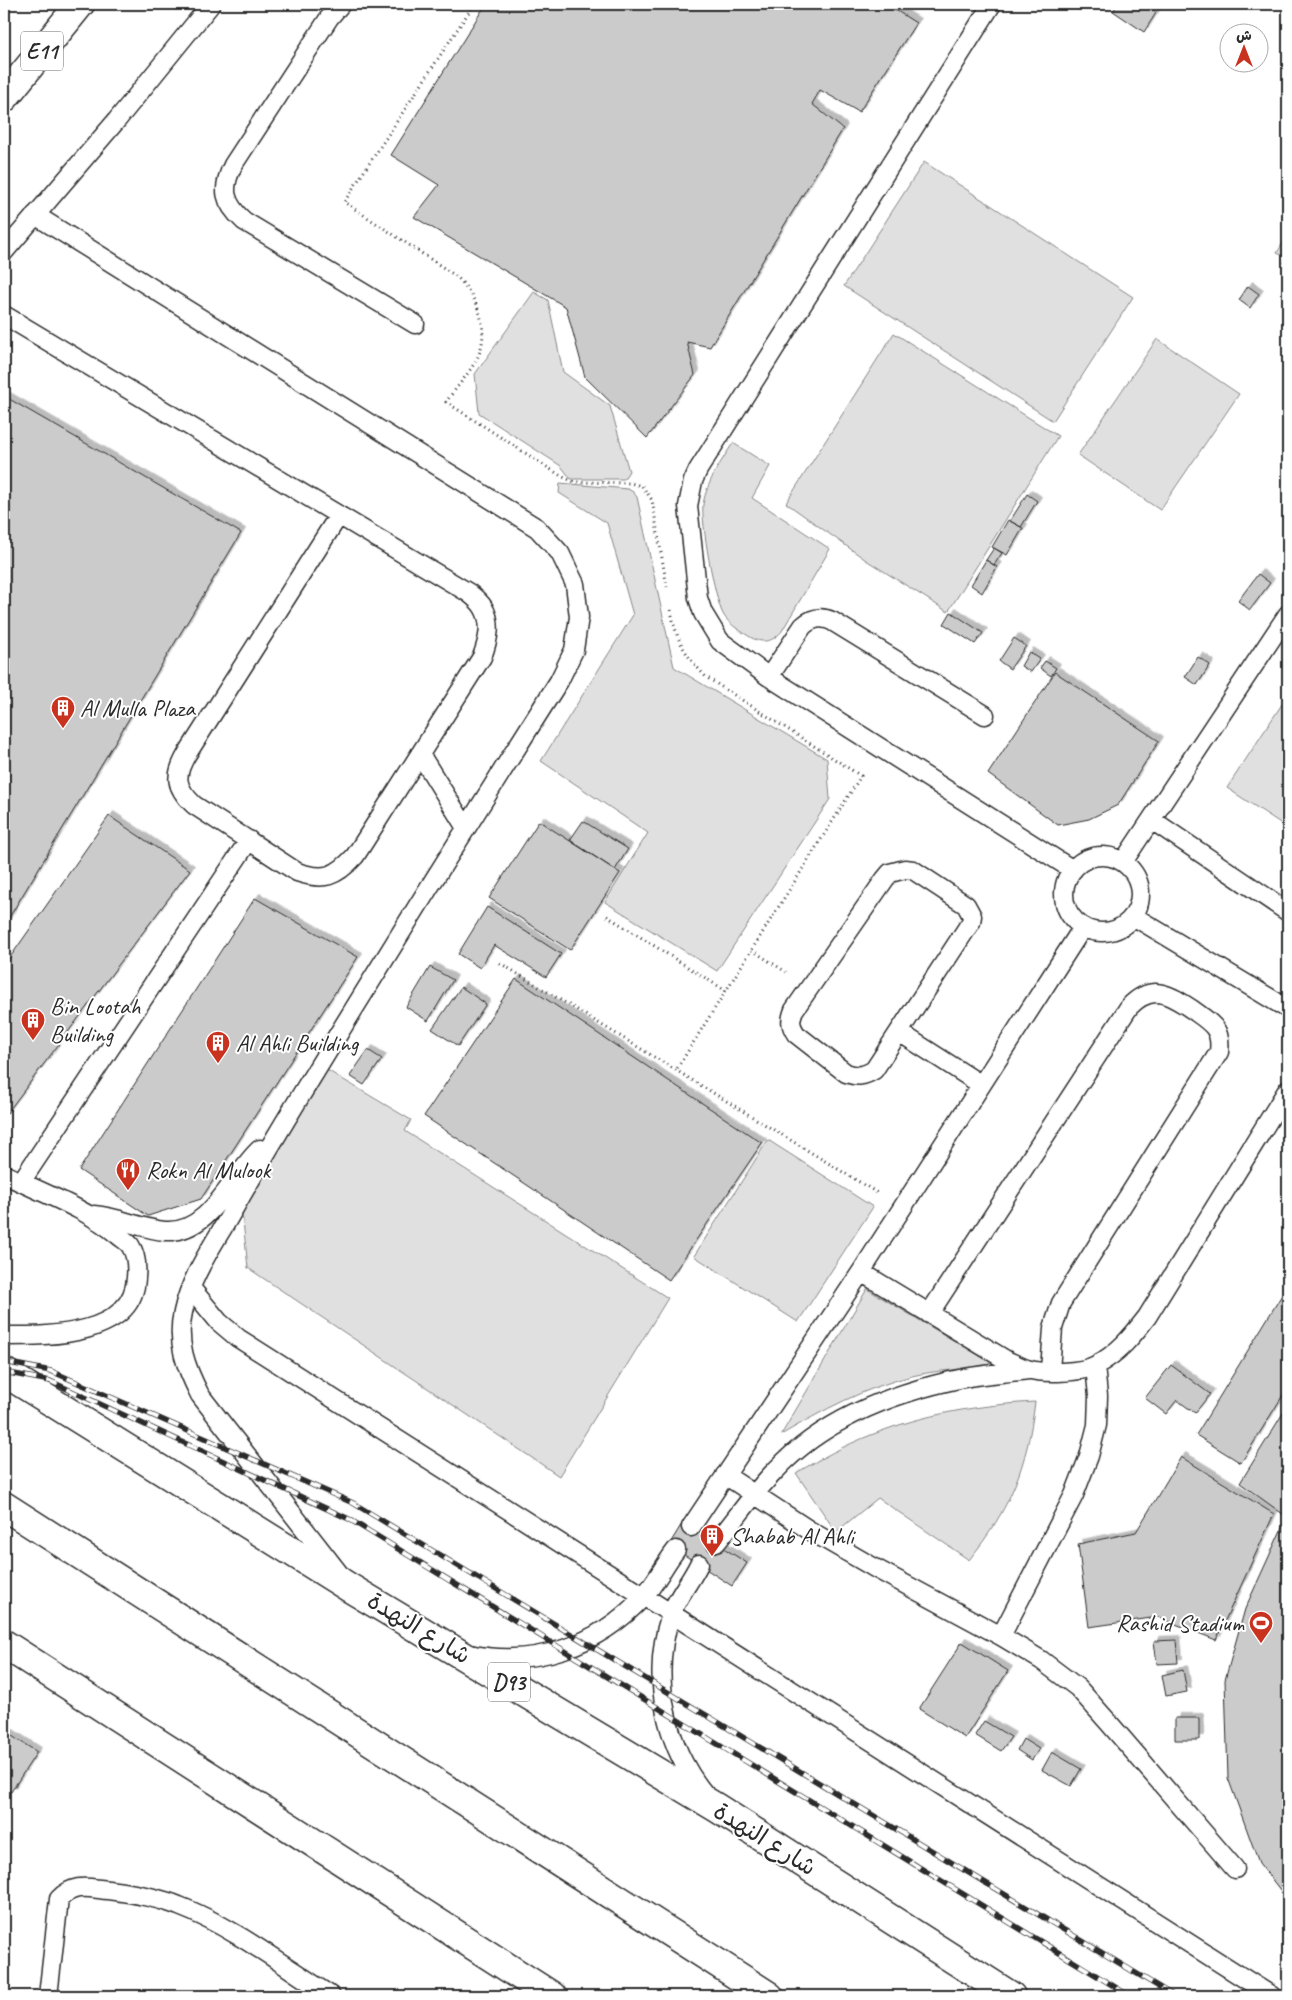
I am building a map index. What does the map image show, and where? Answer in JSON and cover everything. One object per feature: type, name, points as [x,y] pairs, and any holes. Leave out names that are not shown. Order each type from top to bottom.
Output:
[{"type":"main road","name":"E11","points":[[4,98],[80,4]]},
{"type":"main road","name":"شارع النهدة","points":[[4,1372],[350,1588],[717,1808],[1011,1996]]},
{"type":"main road","points":[[4,1506],[769,1996]]},
{"type":"main road","points":[[4,1644],[552,1996]]},
{"type":"main road","points":[[714,1960],[736,1996]]},
{"type":"lane","points":[[4,252],[117,120],[211,4]]},
{"type":"lane","points":[[341,4],[329,18],[233,165],[226,179],[226,195],[232,210],[244,220],[415,324]]},
{"type":"lane","points":[[992,4],[693,481],[688,506],[689,518],[698,598],[703,613],[720,641],[769,676],[1073,870]]},
{"type":"lane","points":[[35,215],[537,528],[560,552],[574,584],[579,617],[574,650],[558,681],[276,1134],[203,1262],[183,1312],[180,1332],[182,1353],[189,1374],[200,1395],[350,1588]]},
{"type":"lane","points":[[4,315],[469,592],[483,607],[488,623],[488,640],[482,656],[356,856],[344,868],[330,876],[313,877],[297,872],[194,805],[183,795],[178,781],[179,766],[339,515]]},
{"type":"lane","points":[[1123,862],[1288,614]]},
{"type":"lane","points":[[769,676],[803,626],[809,621],[824,618],[832,621],[985,715]]},
{"type":"lane","points":[[420,754],[466,828]]},
{"type":"lane","points":[[1152,820],[1288,912]]},
{"type":"lane","points":[[21,1182],[249,840]]},
{"type":"lane","points":[[1096,856],[1110,857],[1123,862],[1134,873],[1140,887],[1140,902],[1133,916],[1120,928],[1101,932],[1083,927],[1071,916],[1064,900],[1066,884],[1073,870],[1084,861],[1096,856]]},
{"type":"lane","points":[[897,870],[913,870],[966,905],[972,916],[971,922],[874,1070],[866,1075],[856,1077],[846,1073],[796,1034],[792,1027],[791,1018],[794,1010],[810,987],[890,873],[897,870]]},
{"type":"lane","points":[[1133,916],[1288,1009]]},
{"type":"lane","points":[[691,1527],[861,1272],[980,1084],[1083,927]]},
{"type":"lane","points":[[929,1314],[1129,1007],[1136,1000],[1153,993],[1163,993],[1172,996],[1216,1028],[1219,1036],[1219,1052],[1061,1303],[1053,1328],[1050,1371]]},
{"type":"lane","points":[[899,1032],[980,1084]]},
{"type":"lane","points":[[716,1543],[776,1469],[806,1442],[853,1413],[911,1390],[965,1378],[1028,1370],[1071,1371],[1096,1366],[1115,1352],[1131,1338],[1147,1317],[1288,1089]]},
{"type":"lane","points":[[89,1215],[124,1220],[150,1229],[168,1231],[197,1222],[213,1209],[240,1171],[276,1134]]},
{"type":"lane","points":[[4,1174],[89,1215],[108,1227],[130,1245],[137,1266],[136,1288],[126,1308],[109,1321],[87,1329],[36,1336],[4,1336]]},
{"type":"lane","points":[[861,1272],[1006,1360],[1028,1370]]},
{"type":"lane","points":[[191,1288],[219,1322],[238,1338],[1272,1996]]},
{"type":"lane","points":[[1001,1636],[1074,1494],[1088,1456],[1096,1425],[1098,1396],[1096,1366]]},
{"type":"lane","points":[[725,1475],[841,1549],[1042,1660],[1078,1688],[1235,1869]]},
{"type":"lane","points":[[456,1651],[485,1657],[515,1658],[545,1655],[573,1647],[600,1634],[624,1617],[644,1596],[676,1550]]},
{"type":"lane","points":[[699,1564],[671,1613],[664,1642],[661,1672],[663,1702],[670,1731],[682,1760],[697,1785],[717,1808]]},
{"type":"lane","points":[[48,1996],[59,1899],[66,1892],[75,1888],[133,1893],[179,1906],[222,1926],[331,1996]]},
{"type":"path","points":[[474,4],[344,202],[456,276],[466,286],[475,302],[482,323],[483,340],[479,355],[446,402],[561,476],[574,482],[630,483],[642,486],[652,500],[668,596]]},
{"type":"path","points":[[670,606],[673,625],[687,658],[706,677],[861,776],[676,1070]]},
{"type":"path","points":[[607,916],[726,991]]},
{"type":"path","points":[[752,950],[810,987]]},
{"type":"path","points":[[500,963],[901,1208]]},
{"type":"shaded area","points":[[924,162],[1133,297],[1053,421],[844,286]]},
{"type":"shaded area","points":[[1288,234],[1288,267],[1284,263],[1286,257],[1277,253]]},
{"type":"shaded area","points":[[534,292],[548,300],[563,372],[610,406],[629,471],[624,479],[571,479],[561,466],[479,413],[475,374]]},
{"type":"shaded area","points":[[894,333],[1058,436],[948,612],[866,560],[786,503]]},
{"type":"shaded area","points":[[1157,339],[1239,394],[1160,510],[1078,455]]},
{"type":"shaded area","points":[[733,443],[770,466],[752,498],[830,549],[782,631],[776,637],[765,641],[752,638],[736,628],[723,614],[719,605],[709,559],[704,527],[703,504],[711,480]]},
{"type":"shaded area","points":[[560,483],[628,489],[633,492],[637,497],[674,667],[827,759],[830,799],[717,971],[605,902],[648,833],[541,761],[633,615],[607,523],[559,493]]},
{"type":"shaded area","points":[[1288,695],[1288,828],[1227,788]]},
{"type":"shaded area","points":[[327,1070],[411,1120],[405,1131],[668,1298],[559,1476],[248,1268],[242,1212]]},
{"type":"shaded area","points":[[768,1140],[873,1207],[798,1322],[694,1256]]},
{"type":"shaded area","points":[[867,1289],[990,1362],[989,1368],[931,1372],[894,1381],[844,1401],[781,1435]]},
{"type":"shaded area","points":[[1035,1402],[1027,1447],[1014,1486],[1006,1505],[969,1560],[878,1498],[836,1532],[796,1473],[852,1443],[911,1421],[972,1408]]},
{"type":"building","points":[[486,4],[886,4],[916,23],[859,112],[820,90],[812,104],[843,129],[710,347],[687,342],[695,375],[647,438],[585,377],[566,307],[414,217],[439,185],[391,155]]},
{"type":"building","points":[[1118,4],[1143,4],[1156,13],[1144,32],[1113,11]]},
{"type":"building","points":[[1248,286],[1259,294],[1250,308],[1239,300]]},
{"type":"building","name":"Al Mulla Plaza","points":[[4,396],[241,533],[4,926]]},
{"type":"building","points":[[1027,494],[1037,501],[1021,527],[1010,521]]},
{"type":"building","points":[[1008,520],[1023,528],[1007,555],[992,547]]},
{"type":"building","points":[[994,548],[1002,553],[994,565],[986,560]]},
{"type":"building","points":[[986,560],[997,567],[982,593],[971,585]]},
{"type":"building","points":[[1258,574],[1270,583],[1250,610],[1238,601]]},
{"type":"building","points":[[951,612],[983,633],[975,644],[944,624]]},
{"type":"building","points":[[1014,638],[1026,646],[1010,669],[999,661]]},
{"type":"building","points":[[1029,652],[1040,659],[1031,672],[1021,666]]},
{"type":"building","points":[[1198,657],[1210,665],[1197,685],[1185,677]]},
{"type":"building","points":[[1045,661],[1056,668],[1051,676],[1040,668]]},
{"type":"building","points":[[1055,672],[1159,741],[1118,805],[1089,819],[1058,825],[988,774]]},
{"type":"building","name":"Bin Lootah Building","points":[[109,816],[190,870],[4,1117],[4,966]]},
{"type":"building","points":[[539,821],[620,873],[570,950],[489,898]]},
{"type":"building","points":[[583,821],[628,849],[615,870],[570,840]]},
{"type":"building","name":"Al Ahli Building","points":[[255,898],[358,957],[201,1199],[148,1216],[79,1170]]},
{"type":"building","points":[[487,907],[561,954],[546,977],[494,945],[480,968],[458,954]]},
{"type":"building","points":[[430,967],[453,980],[428,1021],[406,1007]]},
{"type":"building","points":[[516,979],[762,1143],[669,1280],[424,1116]]},
{"type":"building","points":[[461,987],[486,1004],[458,1046],[432,1029]]},
{"type":"building","points":[[368,1050],[382,1059],[364,1085],[350,1076]]},
{"type":"building","points":[[1288,1285],[1288,1387],[1241,1463],[1196,1435]]},
{"type":"building","points":[[1171,1365],[1210,1394],[1195,1413],[1177,1400],[1166,1414],[1145,1398]]},
{"type":"building","name":"Rashid Stadium","points":[[1288,1405],[1288,1900],[1259,1863],[1228,1778],[1225,1680],[1245,1609],[1287,1517],[1240,1483]]},
{"type":"building","points":[[1181,1457],[1274,1514],[1216,1640],[1158,1617],[1089,1627],[1078,1544],[1136,1532]]},
{"type":"building","name":"Shabab Al Ahli","points":[[683,1522],[747,1563],[732,1586],[669,1545]]},
{"type":"building","points":[[1176,1640],[1178,1663],[1157,1664],[1154,1641]]},
{"type":"building","points":[[962,1642],[1008,1671],[965,1738],[919,1709]]},
{"type":"building","points":[[1183,1670],[1187,1692],[1166,1696],[1162,1675]]},
{"type":"building","points":[[1175,1718],[1199,1718],[1199,1740],[1175,1740]]},
{"type":"building","points":[[984,1721],[1011,1737],[1001,1751],[975,1735]]},
{"type":"building","points":[[4,1731],[37,1752],[11,1792],[4,1788]]},
{"type":"building","points":[[1023,1739],[1039,1749],[1032,1760],[1017,1750]]},
{"type":"building","points":[[1052,1752],[1081,1769],[1071,1786],[1042,1770]]},
{"type":"railway","points":[[4,1362],[51,1371],[353,1503],[1174,1996]]},
{"type":"railway","points":[[4,1372],[50,1381],[349,1519],[1130,1996]]},
{"type":"place","name":"Al Mulla Plaza","points":[[63,729]]},
{"type":"place","name":"Bin Lootah Building","points":[[33,1041]]},
{"type":"place","name":"Al Ahli Building","points":[[218,1064]]},
{"type":"place","name":"Rokn Al Mulook","points":[[128,1191]]},
{"type":"place","name":"Shabab Al Ahli","points":[[712,1557]]},
{"type":"place","name":"Rashid Stadium","points":[[1261,1644]]}]
